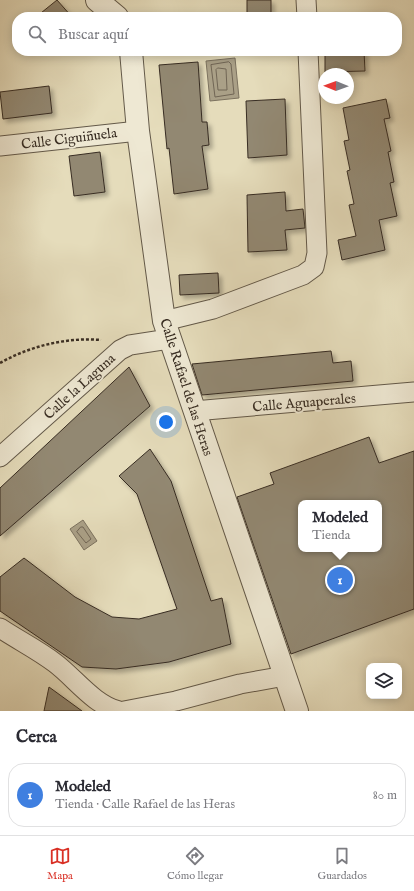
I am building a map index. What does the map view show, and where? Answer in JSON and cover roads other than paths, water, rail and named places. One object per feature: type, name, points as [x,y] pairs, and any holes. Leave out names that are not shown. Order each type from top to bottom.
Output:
[{"type":"street","points":[[97,0],[111,12]]},
{"type":"street","points":[[306,0],[306,12]]},
{"type":"street","name":"Calle Rafael de las Heras","points":[[131,56],[138,131],[171,326],[194,411],[297,711]]},
{"type":"street","name":"Calle Rafael de las Heras","points":[[171,326],[304,275],[314,267],[317,253],[308,56]]},
{"type":"street","name":"Calle Ciguiñuela","points":[[0,146],[138,131]]},
{"type":"street","name":"Calle la Laguna","points":[[0,457],[120,350],[171,326]]},
{"type":"street","name":"Calle Aguaperales","points":[[194,411],[414,392]]},
{"type":"street","points":[[0,628],[55,663],[97,699],[113,710],[119,711]]},
{"type":"street","points":[[124,711],[176,701],[240,684],[286,676]]},
{"type":"water","points":[[235,58],[239,98],[210,101],[206,61]]},
{"type":"water","points":[[83,520],[97,541],[84,550],[70,529]]},
{"type":"place","name":"Modeled","points":[[340,580]]}]
